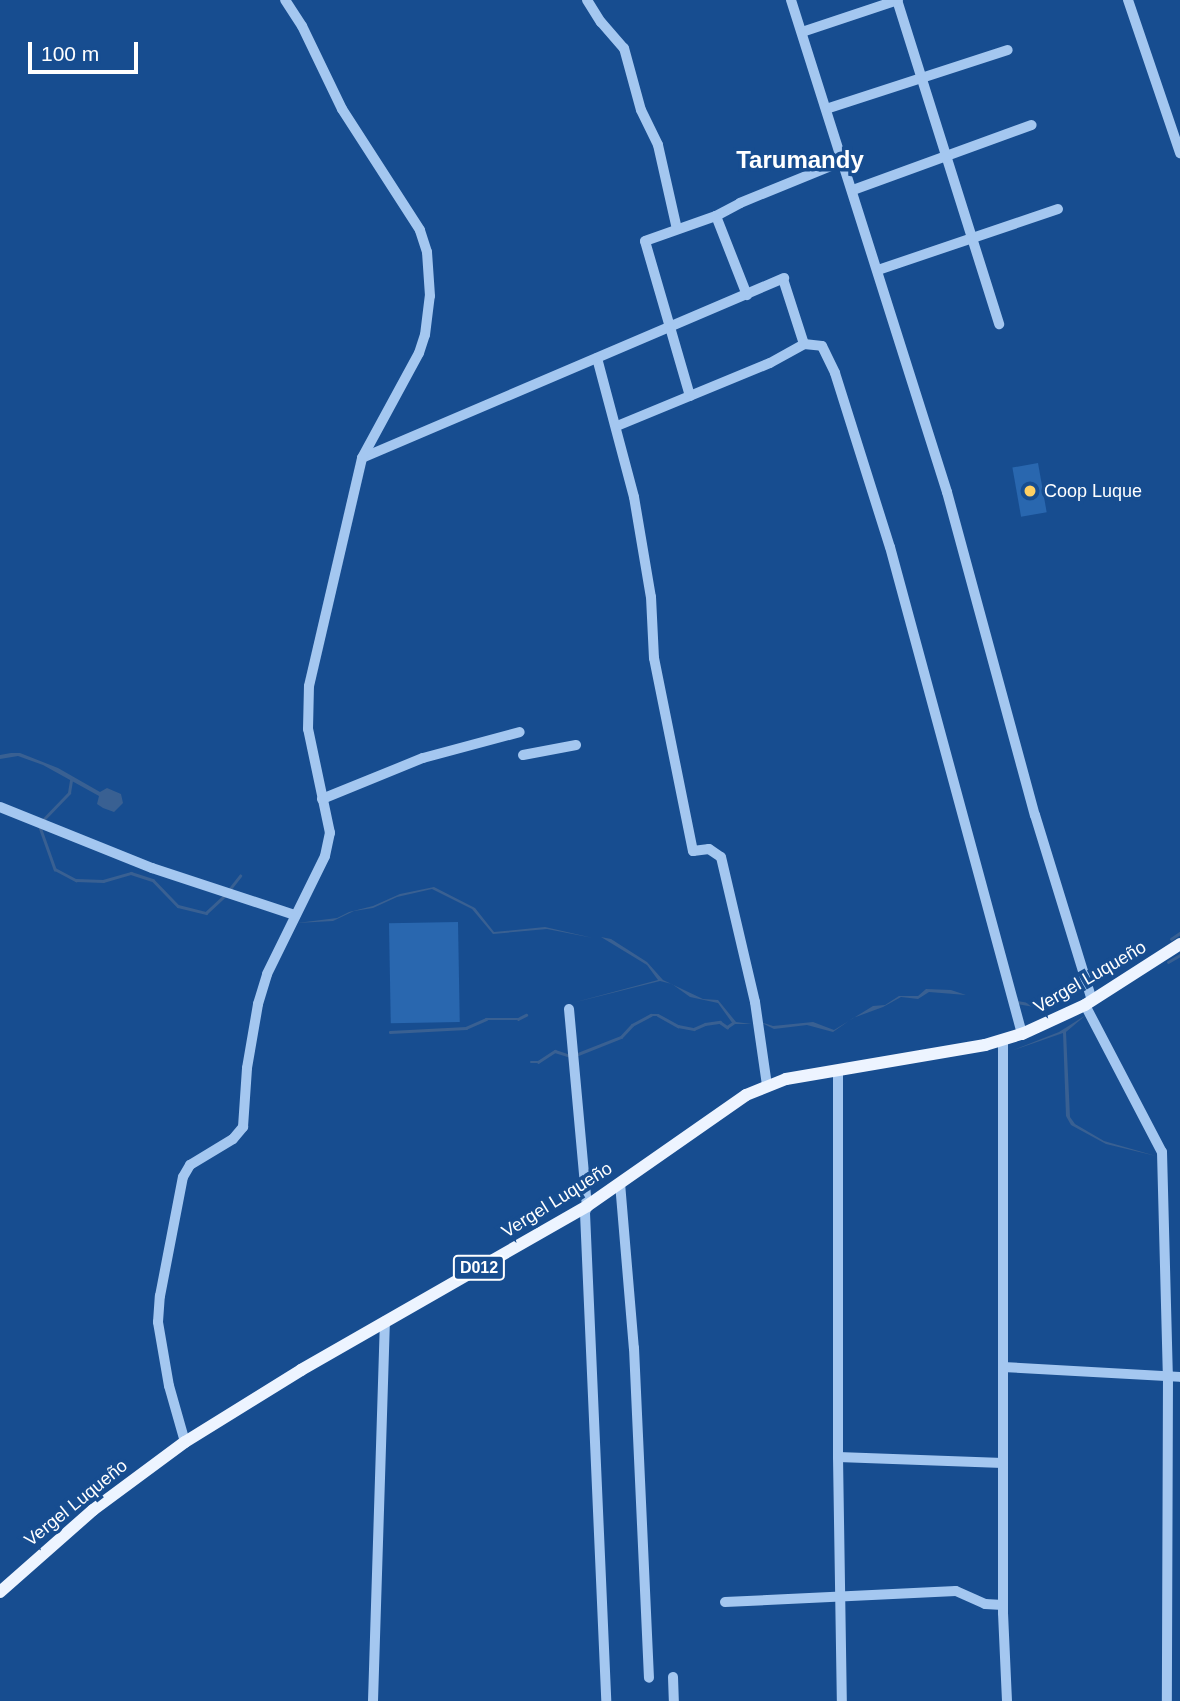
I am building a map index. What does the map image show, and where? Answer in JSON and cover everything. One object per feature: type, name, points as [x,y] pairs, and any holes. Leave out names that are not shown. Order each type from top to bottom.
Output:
[{"type":"main road","name":"Vergel Luqueño","points":[[0,1592],[93,1510],[186,1442],[385,1321],[587,1206],[746,1095],[767,1085],[1003,1040],[1022,1034],[1089,1002],[1180,944]]},
{"type":"street","points":[[186,1442],[169,1386],[158,1322],[160,1296],[183,1177],[190,1165],[233,1139],[243,1127],[247,1068],[258,1004],[267,975],[327,845],[330,833],[308,729],[307,706],[340,547],[362,458],[425,335],[430,296],[427,252],[420,230],[342,109],[302,26],[285,0]]},
{"type":"street","points":[[587,0],[600,22],[624,48],[641,110],[658,145],[677,229]]},
{"type":"street","points":[[791,0],[975,585],[1035,815],[1089,1002],[1162,1152],[1168,1374],[1167,1701]]},
{"type":"street","points":[[802,32],[897,0],[999,324]]},
{"type":"street","points":[[1128,0],[1180,153]]},
{"type":"street","points":[[827,109],[1008,50]]},
{"type":"street","points":[[852,190],[1032,125]]},
{"type":"street","points":[[690,396],[645,241],[716,216],[740,203],[843,161]]},
{"type":"street","points":[[878,270],[1058,209]]},
{"type":"street","points":[[716,216],[747,295]]},
{"type":"street","points":[[362,458],[783,279],[804,344]]},
{"type":"street","points":[[617,426],[770,363],[804,344],[822,346],[835,373],[923,662],[1022,1034]]},
{"type":"street","points":[[597,358],[634,497],[651,597],[654,658],[693,851],[709,849],[721,857],[755,1002],[767,1085]]},
{"type":"street","points":[[322,799],[423,758],[520,732]]},
{"type":"street","points":[[523,755],[576,745]]},
{"type":"street","points":[[0,807],[152,868],[295,915]]},
{"type":"street","points":[[569,1009],[587,1206],[585,1213],[606,1701]]},
{"type":"street","points":[[1003,1040],[1003,1605],[1007,1701]]},
{"type":"street","points":[[838,1070],[838,1457],[842,1701]]},
{"type":"street","points":[[620,1183],[634,1348],[649,1678]]},
{"type":"street","points":[[373,1701],[385,1321]]},
{"type":"street","points":[[1003,1367],[1168,1374],[1180,1377]]},
{"type":"street","points":[[838,1457],[1003,1463]]},
{"type":"street","points":[[725,1602],[957,1591],[985,1604],[1003,1605]]},
{"type":"street","points":[[673,1677],[674,1701]]},
{"type":"shaded area","name":"Coop Luque","points":[[1038,463],[1047,512],[1021,517],[1012,468]]},
{"type":"shaded area","points":[[20,753],[58,768],[100,792],[107,788],[121,794],[123,803],[114,812],[103,808],[97,804],[99,796],[43,765],[18,756],[0,759],[0,755]]},
{"type":"shaded area","points":[[434,887],[475,908],[494,932],[545,927],[593,938],[547,929],[493,934],[472,909],[432,889],[397,897],[373,908],[354,911],[333,921],[297,923],[337,918],[349,912],[373,906],[400,894]]},
{"type":"shaded area","points":[[458,922],[460,1022],[391,1023],[389,923]]},
{"type":"shaded area","points":[[601,937],[611,939],[647,962],[663,980],[671,984],[660,981],[572,1003],[658,980],[647,965]]},
{"type":"shaded area","points":[[673,985],[703,999],[718,1000],[736,1022],[752,1024],[733,1024],[718,1003],[690,997]]},
{"type":"shaded area","points":[[926,989],[951,990],[966,995],[929,992],[918,999],[901,997],[883,1007],[854,1018],[873,1006],[885,1005],[899,996],[918,996]]},
{"type":"shaded area","points":[[1086,1015],[1066,1032],[1070,1117],[1075,1124],[1104,1141],[1156,1156],[1106,1144],[1071,1125],[1066,1116],[1063,1033],[1011,1051],[1059,1032]]},
{"type":"shaded area","points":[[849,1021],[833,1032],[807,1025],[774,1029],[760,1022],[773,1026],[813,1022],[834,1030]]},
{"type":"waterway","points":[[42,821],[69,793],[71,780]]},
{"type":"waterway","points":[[40,827],[55,869],[76,880],[103,881],[131,873],[153,880],[178,906],[206,913],[225,895]]},
{"type":"waterway","points":[[229,890],[240,876]]},
{"type":"waterway","points":[[1171,939],[1180,933]]},
{"type":"waterway","points":[[1168,962],[1180,955]]},
{"type":"waterway","points":[[1017,1002],[1044,1007]]},
{"type":"waterway","points":[[390,1032],[466,1028],[486,1019],[518,1019],[526,1015]]},
{"type":"waterway","points":[[578,1054],[621,1037],[632,1025],[651,1015],[658,1015],[678,1026],[694,1029],[705,1024],[720,1022],[727,1027],[733,1023]]},
{"type":"waterway","points":[[531,1062],[538,1062],[555,1051],[567,1055]]},
{"type":"place","name":"Coop Luque","points":[[1030,491]]},
{"type":"district","name":"Tarumandy","points":[[800,160]]}]
